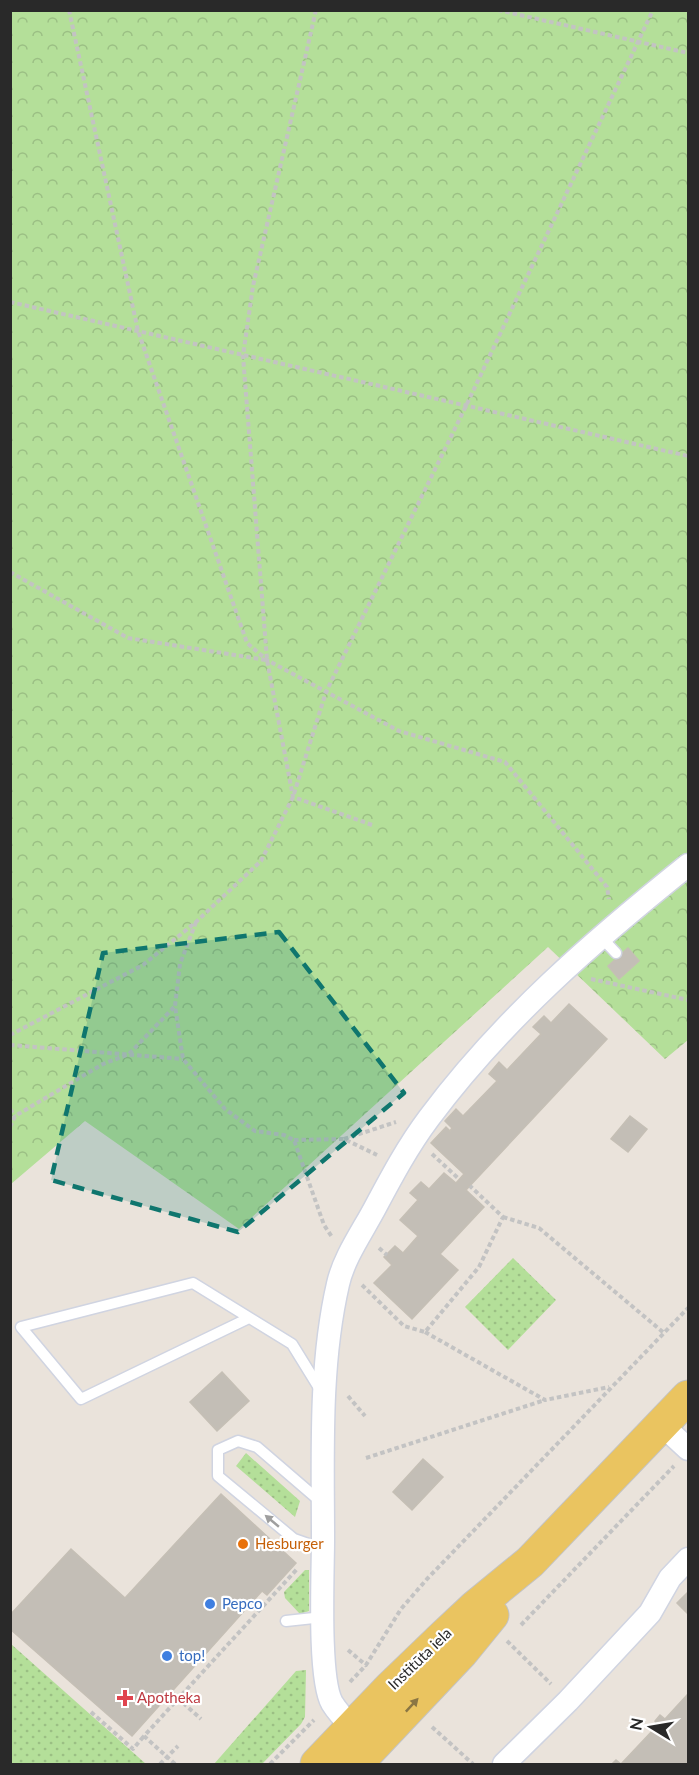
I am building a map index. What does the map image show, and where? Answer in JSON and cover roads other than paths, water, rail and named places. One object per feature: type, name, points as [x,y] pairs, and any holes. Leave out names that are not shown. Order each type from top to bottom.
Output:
[{"type":"main road","name":"Institūta iela","points":[[317,1764],[360,1747],[461,1653],[530,1562],[688,1397]]},
{"type":"street","points":[[360,1747],[331,1702],[326,1682],[323,1641],[324,1396],[330,1329],[338,1285],[347,1260],[398,1166],[429,1118],[478,1058],[521,1010],[570,964],[688,865]]},
{"type":"street","points":[[662,1425],[684,1455]]},
{"type":"street","points":[[504,1764],[568,1701],[650,1613],[670,1578],[688,1559]]},
{"type":"lane","points":[[607,931],[616,953]]},
{"type":"lane","points":[[249,1318],[81,1400],[21,1327],[193,1283],[292,1344],[324,1396]]},
{"type":"lane","points":[[323,1504],[257,1447],[238,1441],[218,1450],[218,1476],[294,1539],[323,1547]]},
{"type":"lane","points":[[286,1621],[323,1617]]},
{"type":"place","name":"Hesburger","points":[[243,1544]]},
{"type":"place","name":"Pepco","points":[[210,1604]]},
{"type":"place","name":"top!","points":[[167,1656]]},
{"type":"place","name":"Apotheka","points":[[125,1698]]}]
